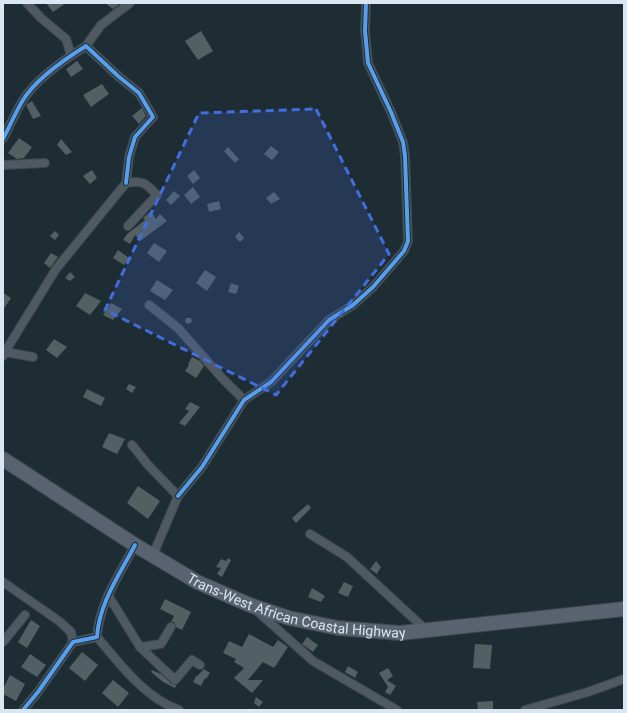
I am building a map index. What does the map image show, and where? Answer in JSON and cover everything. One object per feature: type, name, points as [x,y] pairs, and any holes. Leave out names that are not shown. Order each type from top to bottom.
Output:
[{"type":"highway","name":"Trans-West African Coastal Highway","points":[[3,459],[135,545],[197,582],[289,618],[338,628],[400,633],[424,629],[624,609]]},
{"type":"street","points":[[27,3],[66,39],[72,55]]},
{"type":"street","points":[[3,139],[23,100],[38,82],[86,46],[101,25],[130,3]]},
{"type":"street","points":[[154,555],[178,496],[202,468],[244,400],[271,382],[329,320],[353,305],[373,287],[404,251],[408,241],[405,156],[403,142],[368,63],[365,31],[366,3]]},
{"type":"street","points":[[33,357],[4,354],[56,269],[126,182],[129,157],[136,136],[153,117],[139,93],[118,76],[86,46]]},
{"type":"street","points":[[3,165],[45,163]]},
{"type":"street","points":[[126,182],[138,180],[148,185],[157,195],[128,226]]},
{"type":"street","points":[[149,305],[178,328],[222,378],[244,400]]},
{"type":"street","points":[[132,445],[148,465],[178,496]]},
{"type":"street","points":[[310,534],[347,557],[424,629]]},
{"type":"street","points":[[135,545],[108,595],[101,613],[97,637],[126,671],[145,690],[158,700],[179,710]]},
{"type":"street","points":[[3,582],[59,621],[71,632],[73,642]]},
{"type":"street","points":[[108,595],[140,648],[175,680],[192,660],[200,665]]},
{"type":"street","points":[[250,604],[313,661],[397,710]]},
{"type":"street","points":[[3,642],[25,615]]},
{"type":"street","points":[[140,648],[161,644],[171,627]]},
{"type":"street","points":[[23,710],[38,692],[73,642],[97,637]]},
{"type":"street","points":[[525,710],[588,692],[624,679]]},
{"type":"highlighted area","points":[[316,109],[389,254],[276,395],[105,310],[199,113]]},
{"type":"building","points":[[46,3],[66,3],[53,12]]},
{"type":"building","points":[[105,3],[121,3],[113,9]]},
{"type":"building","points":[[201,31],[213,51],[198,60],[185,41]]},
{"type":"building","points":[[77,61],[83,69],[71,77],[66,69]]},
{"type":"building","points":[[102,84],[109,94],[91,107],[83,95]]},
{"type":"building","points":[[32,101],[41,116],[33,119],[26,105]]},
{"type":"building","points":[[142,108],[146,116],[139,124],[132,116]]},
{"type":"building","points":[[19,138],[32,147],[24,158],[17,159],[8,153]]},
{"type":"building","points":[[61,139],[72,152],[66,155],[57,145]]},
{"type":"building","points":[[271,146],[279,152],[272,160],[264,154]]},
{"type":"building","points":[[228,147],[239,159],[235,163],[224,151]]},
{"type":"building","points":[[92,170],[97,178],[90,184],[83,176]]},
{"type":"building","points":[[194,170],[200,178],[193,184],[187,176]]},
{"type":"building","points":[[193,187],[200,197],[191,204],[184,195]]},
{"type":"building","points":[[174,191],[180,196],[171,205],[166,200]]},
{"type":"building","points":[[274,192],[280,199],[271,204],[266,198]]},
{"type":"building","points":[[219,201],[221,209],[209,212],[207,204]]},
{"type":"building","points":[[151,211],[156,219],[160,214],[167,221],[140,241],[135,235],[130,244],[123,240],[127,234],[145,220],[143,218]]},
{"type":"building","points":[[55,231],[59,235],[55,240],[50,236]]},
{"type":"building","points":[[239,232],[244,238],[240,242],[235,237]]},
{"type":"building","points":[[154,243],[167,251],[159,262],[147,253]]},
{"type":"building","points":[[118,250],[129,258],[124,265],[113,258]]},
{"type":"building","points":[[51,253],[58,257],[50,268],[44,263]]},
{"type":"building","points":[[205,270],[216,277],[207,291],[196,283]]},
{"type":"building","points":[[70,272],[75,277],[70,281],[65,278]]},
{"type":"building","points":[[157,280],[173,290],[165,300],[150,291]]},
{"type":"building","points":[[231,283],[239,286],[236,294],[228,292]]},
{"type":"building","points":[[3,293],[11,298],[3,310]]},
{"type":"building","points":[[85,293],[101,301],[90,315],[76,306]]},
{"type":"building","points":[[111,303],[122,309],[113,320],[103,315]]},
{"type":"building","points":[[186,318],[191,318],[192,322],[188,324],[185,322]]},
{"type":"building","points":[[54,339],[67,347],[57,358],[46,350]]},
{"type":"building","points":[[192,357],[200,361],[204,366],[196,378],[185,371]]},
{"type":"building","points":[[129,384],[136,387],[132,393],[126,389]]},
{"type":"building","points":[[87,389],[105,398],[101,406],[83,397]]},
{"type":"building","points":[[190,402],[200,407],[185,426],[179,423],[189,411],[185,409]]},
{"type":"building","points":[[109,433],[125,439],[117,454],[102,447]]},
{"type":"building","points":[[138,486],[160,501],[148,519],[127,503]]},
{"type":"building","points":[[308,504],[311,508],[296,523],[292,518]]},
{"type":"building","points":[[228,558],[231,560],[222,577],[217,574],[221,568],[216,567],[221,559],[226,561]]},
{"type":"building","points":[[376,561],[381,567],[377,574],[370,569]]},
{"type":"building","points":[[344,582],[353,586],[348,597],[338,593]]},
{"type":"building","points":[[312,588],[325,596],[321,602],[308,597]]},
{"type":"building","points":[[165,599],[191,612],[182,630],[176,627],[174,622],[171,622],[174,616],[160,609]]},
{"type":"building","points":[[31,620],[40,626],[27,648],[18,642]]},
{"type":"building","points":[[249,634],[273,647],[278,640],[288,647],[274,668],[263,662],[248,680],[263,680],[252,693],[234,678],[244,668],[234,662],[236,659],[223,653],[229,641],[242,647]]},
{"type":"building","points":[[307,637],[318,645],[313,652],[302,644]]},
{"type":"building","points":[[475,644],[492,645],[490,669],[473,668]]},
{"type":"building","points":[[82,652],[98,665],[85,681],[69,668]]},
{"type":"building","points":[[30,654],[46,665],[37,677],[21,667]]},
{"type":"building","points":[[348,666],[358,672],[355,678],[345,672]]},
{"type":"building","points":[[388,668],[393,676],[387,680],[396,686],[390,695],[385,692],[388,687],[379,673]]},
{"type":"building","points":[[204,669],[210,673],[206,679],[205,678],[201,686],[193,682],[196,676]]},
{"type":"building","points":[[152,670],[161,674],[172,684],[176,685],[175,688],[163,682],[151,672]]},
{"type":"building","points":[[10,675],[25,684],[16,701],[3,694],[3,689]]},
{"type":"building","points":[[113,680],[129,693],[118,707],[102,693]]},
{"type":"building","points":[[256,697],[263,702],[259,707],[254,703]]},
{"type":"building","points":[[493,701],[493,710],[478,710],[477,702]]},
{"type":"cycle path","points":[[178,496],[202,467],[244,400],[271,382],[329,320],[353,305],[373,287],[404,251],[408,241],[405,156],[403,142],[368,63],[365,31],[366,3]]},
{"type":"cycle path","points":[[3,139],[17,110],[35,85],[60,63],[86,46],[118,76],[139,93],[153,117],[135,137],[129,157],[126,183]]},
{"type":"cycle path","points":[[23,710],[38,692],[73,642],[97,637],[99,624],[106,601],[135,545]]}]
